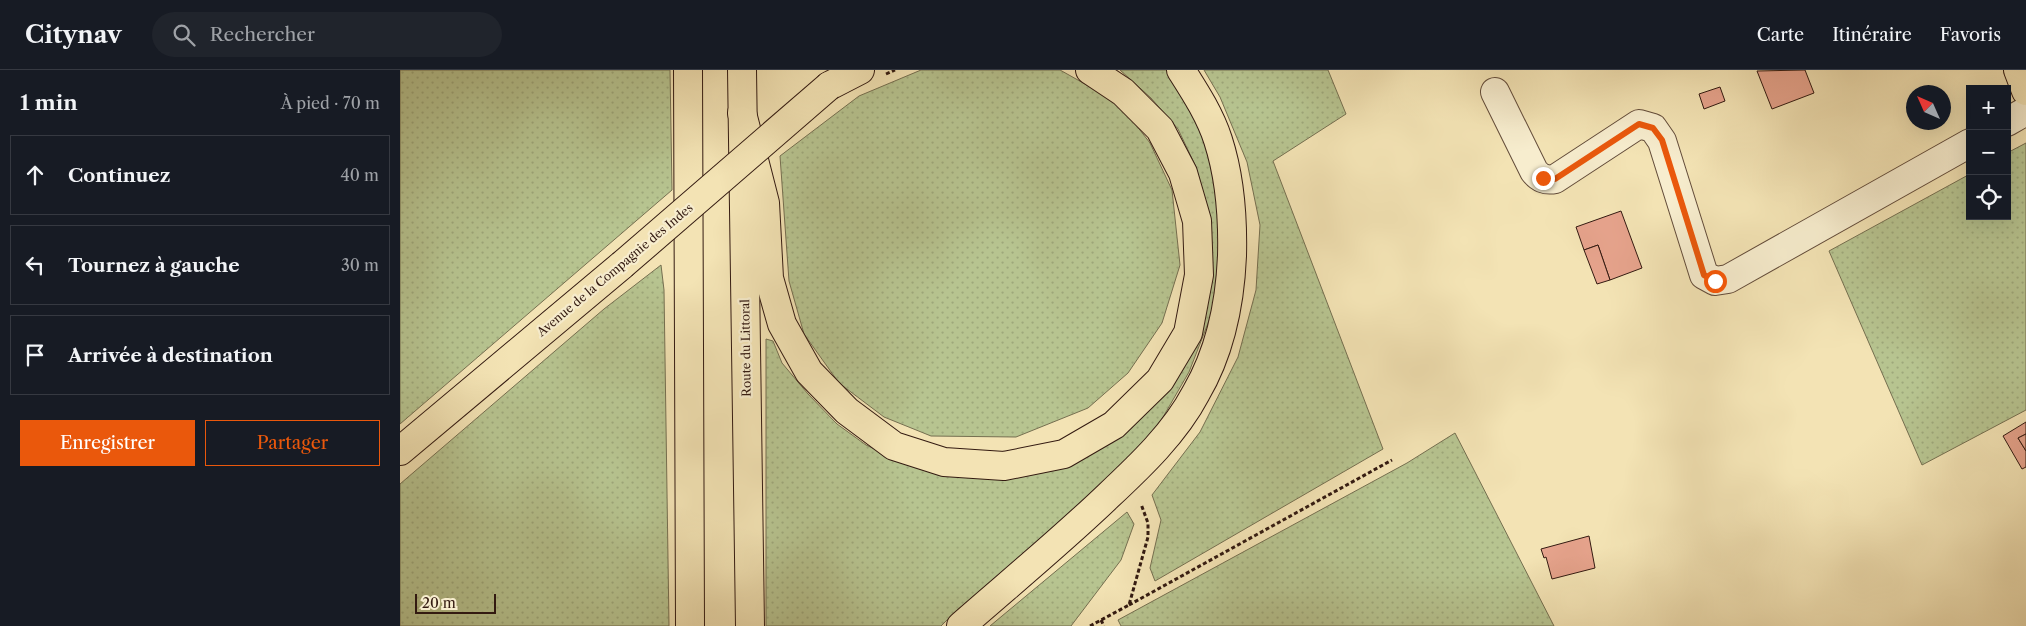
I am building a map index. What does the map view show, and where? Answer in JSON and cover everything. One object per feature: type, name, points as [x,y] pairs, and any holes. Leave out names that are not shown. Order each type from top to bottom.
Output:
[{"type":"main road","points":[[688,70],[690,626]]},
{"type":"main road","name":"Route du Littoral","points":[[742,70],[750,626]]},
{"type":"main road","name":"Avenue de la Compagnie des Indes","points":[[400,451],[622,265],[837,78],[860,70]]},
{"type":"main road","points":[[742,113],[765,204],[769,278],[782,324],[809,372],[847,411],[894,446],[944,462],[1004,466],[1064,454],[1114,425],[1160,380],[1188,333],[1198,275],[1197,221],[1183,173],[1160,130],[1123,92],[1090,70]]},
{"type":"main road","points":[[961,626],[1086,517],[1130,476],[1165,438],[1196,394],[1220,338],[1231,280],[1233,231],[1229,189],[1218,140],[1201,102],[1181,70]]},
{"type":"main road","points":[[2018,70],[2026,91]]},
{"type":"lane","points":[[1495,92],[1534,171],[1538,176],[1549,180],[1555,179],[1639,124],[1653,128],[1662,140],[1704,275],[1715,281],[1728,279],[1966,145]]},
{"type":"lane","points":[[2011,120],[2026,111]]},
{"type":"path","points":[[1090,626],[1392,460]]},
{"type":"path","points":[[1129,605],[1148,537],[1148,523],[1130,476]]},
{"type":"path","points":[[1101,620],[1104,626]]},
{"type":"green space","points":[[400,70],[670,70],[672,190],[400,424]]},
{"type":"green space","points":[[921,70],[1060,70],[1119,103],[1150,143],[1172,190],[1180,265],[1162,323],[1128,373],[1088,408],[1016,437],[931,436],[884,417],[839,383],[804,334],[789,281],[780,156],[859,96]]},
{"type":"green space","points":[[1120,70],[1170,70],[1207,142],[1219,201],[1221,255],[1212,313],[1189,372],[1155,431],[1100,488],[941,626],[766,626],[766,339],[773,341],[782,363],[808,394],[837,424],[866,445],[898,460],[992,477],[1053,470],[1103,447],[1141,418],[1178,369],[1207,206],[1196,167],[1178,129],[1151,98]]},
{"type":"green space","points":[[1204,70],[1328,70],[1346,114],[1273,161],[1383,449],[1155,581],[1150,568],[1161,520],[1152,495],[1200,432],[1238,357],[1256,290],[1260,225],[1247,162],[1220,97]]},
{"type":"green space","points":[[2026,143],[2026,410],[1922,465],[1829,251],[1966,176],[1966,220],[2011,220],[2011,151]]},
{"type":"green space","points":[[661,265],[664,290],[669,626],[400,626],[400,484],[604,309]]},
{"type":"green space","points":[[1455,433],[1554,626],[1121,626],[1118,620],[1407,463]]},
{"type":"green space","points":[[1127,512],[1134,524],[1121,560],[1071,626],[990,626]]},
{"type":"building","points":[[1805,70],[1814,93],[1772,109],[1757,71]]},
{"type":"building","points":[[1720,87],[1725,101],[1704,109],[1699,94]]},
{"type":"building","points":[[1621,211],[1642,268],[1610,280],[1598,245],[1584,250],[1576,227]]},
{"type":"building","points":[[1598,245],[1610,280],[1597,284],[1584,250]]},
{"type":"building","points":[[2026,422],[2026,434],[2018,438],[2026,451],[2026,467],[2022,469],[2003,436]]},
{"type":"building","points":[[2026,434],[2026,451],[2018,438]]},
{"type":"building","points":[[1589,536],[1595,568],[1552,579],[1546,557],[1544,558],[1541,549]]},
{"type":"route","points":[[1543,178],[1555,179],[1639,124],[1653,128],[1662,140],[1704,275],[1715,281]]}]
